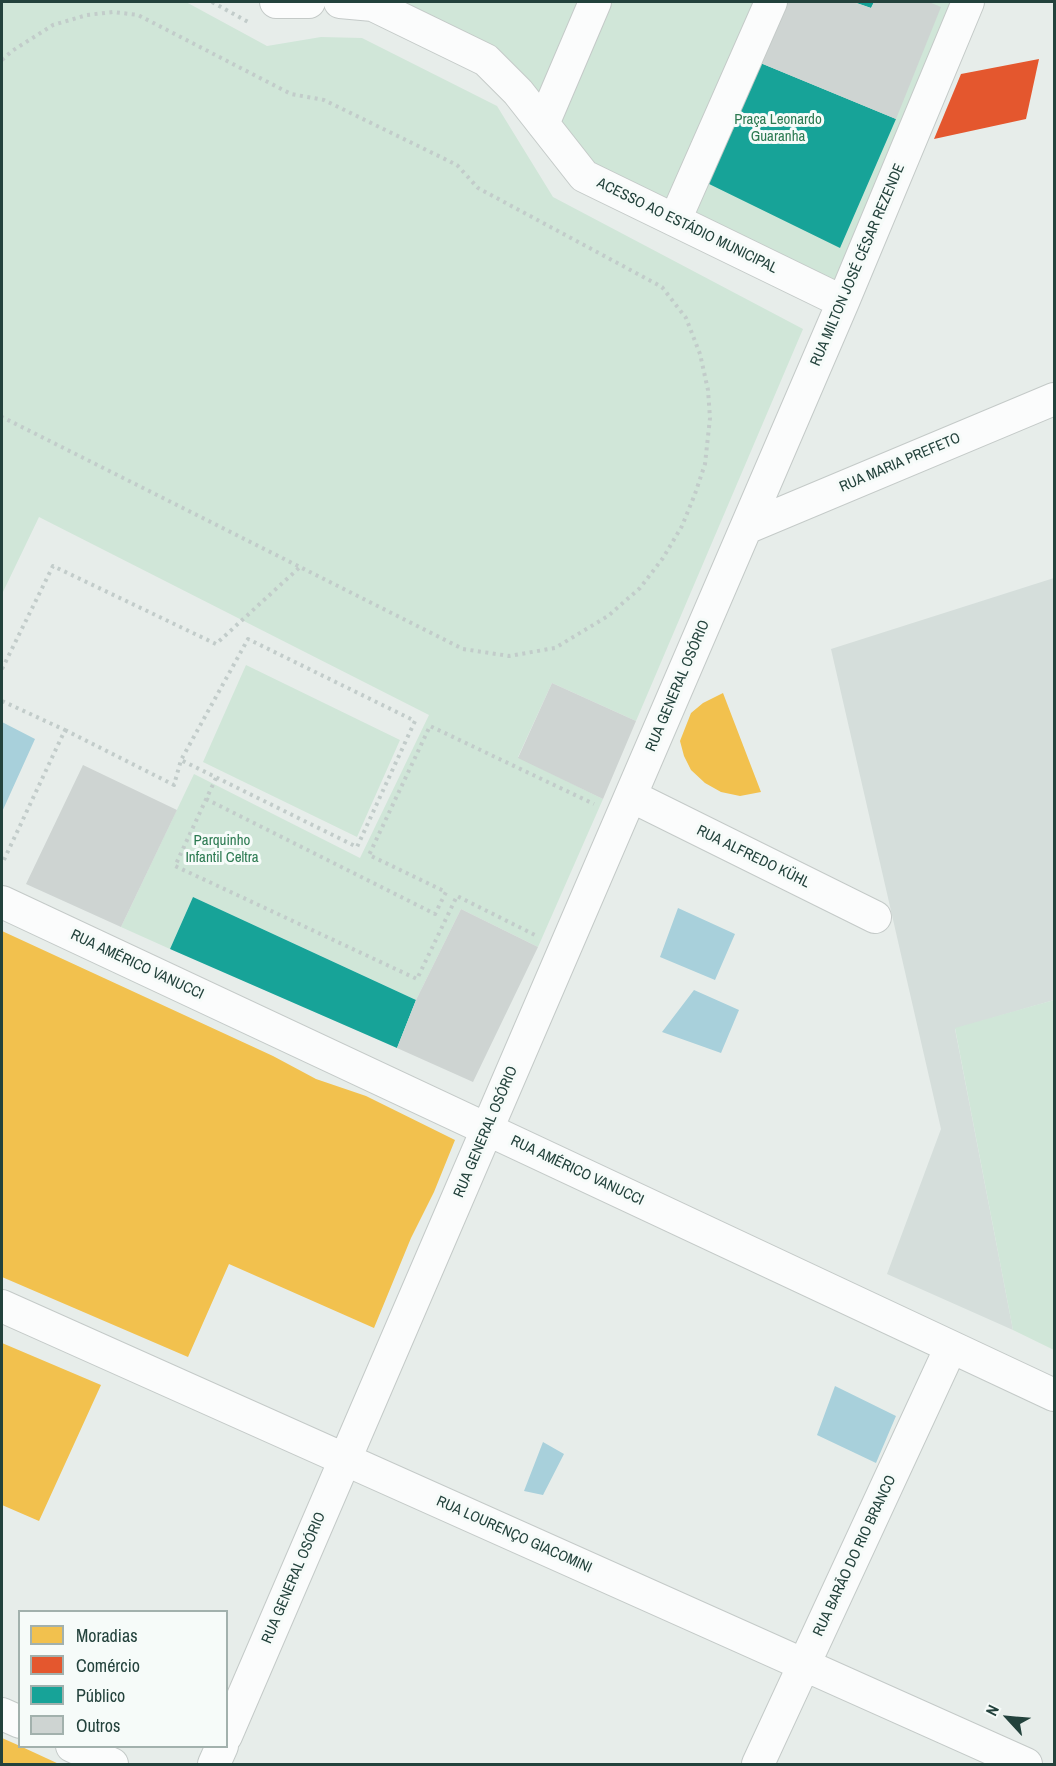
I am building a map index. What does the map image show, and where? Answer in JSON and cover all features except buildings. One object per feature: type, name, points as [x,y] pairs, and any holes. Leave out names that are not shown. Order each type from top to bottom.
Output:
[{"type":"street","points":[[276,2],[309,2]]},
{"type":"street","name":"ACESSO AO ESTÁDIO MUNICIPAL","points":[[340,2],[374,3],[486,60],[518,92],[584,176],[843,302]]},
{"type":"street","points":[[543,124],[595,2]]},
{"type":"street","points":[[675,220],[771,2]]},
{"type":"street","name":"RUA MILTON JOSÉ CÉSAR REZENDE","points":[[746,528],[968,2]]},
{"type":"street","name":"RUA MARIA PREFETO","points":[[746,528],[1054,399]]},
{"type":"street","name":"RUA GENERAL OSÓRIO","points":[[228,1731],[746,528]]},
{"type":"street","name":"RUA ALFREDO KÜHL","points":[[631,796],[875,917]]},
{"type":"street","name":"RUA AMÉRICO VANUCCI","points":[[2,902],[1054,1395]]},
{"type":"street","name":"RUA LOURENÇO GIACOMINI","points":[[2,1306],[1026,1764]]},
{"type":"street","name":"RUA BARÃO DO RIO BRANCO","points":[[758,1764],[951,1347]]},
{"type":"street","points":[[2,1714],[18,1721]]},
{"type":"street","points":[[76,1748],[112,1764]]},
{"type":"street","points":[[214,1764],[221,1748]]},
{"type":"path","points":[[212,2],[250,23]]},
{"type":"path","points":[[2,60],[53,25],[87,15],[113,12],[138,15],[291,94],[324,100],[457,165],[478,188],[662,287],[686,318],[700,354],[708,390],[710,418],[705,464],[682,526],[663,558],[640,588],[608,616],[555,648],[509,656],[463,649],[2,417]]},
{"type":"path","points":[[2,669],[53,567],[216,644],[300,567]]},
{"type":"path","points":[[2,701],[174,785],[181,760],[248,639],[415,721],[357,847],[181,760]]},
{"type":"path","points":[[206,799],[435,914],[446,892],[369,855],[430,726],[595,804],[591,814]]},
{"type":"path","points":[[2,864],[65,730]]},
{"type":"path","points":[[216,778],[175,866],[417,979],[457,896],[537,936],[541,926]]},
{"type":"shaded area","points":[[1054,578],[1054,1000],[955,1029],[1013,1330],[887,1274],[941,1129],[831,649]]},
{"type":"green space","name":"Parquinho Infantil Celtra","points":[[2,2],[186,2],[267,46],[321,37],[362,38],[497,106],[553,197],[803,329],[636,721],[552,683],[518,757],[603,799],[538,947],[461,909],[416,1000],[193,897],[170,949],[121,927],[194,774],[360,858],[429,715],[39,517],[2,594]]},
{"type":"green space","name":"Praça Leonardo Guaranha","points":[[340,2],[968,2],[843,302],[584,176],[518,92]]},
{"type":"green space","points":[[246,665],[400,740],[357,837],[203,762]]},
{"type":"green space","points":[[1054,1000],[1054,1350],[1013,1330],[955,1028]]},
{"type":"water","points":[[2,722],[35,739],[2,812]]},
{"type":"water","points":[[678,908],[735,934],[715,980],[660,957]]},
{"type":"water","points":[[694,990],[739,1010],[721,1053],[662,1032]]},
{"type":"water","points":[[835,1386],[896,1416],[876,1463],[817,1435]]},
{"type":"water","points":[[543,1442],[564,1454],[543,1495],[524,1491]]}]
